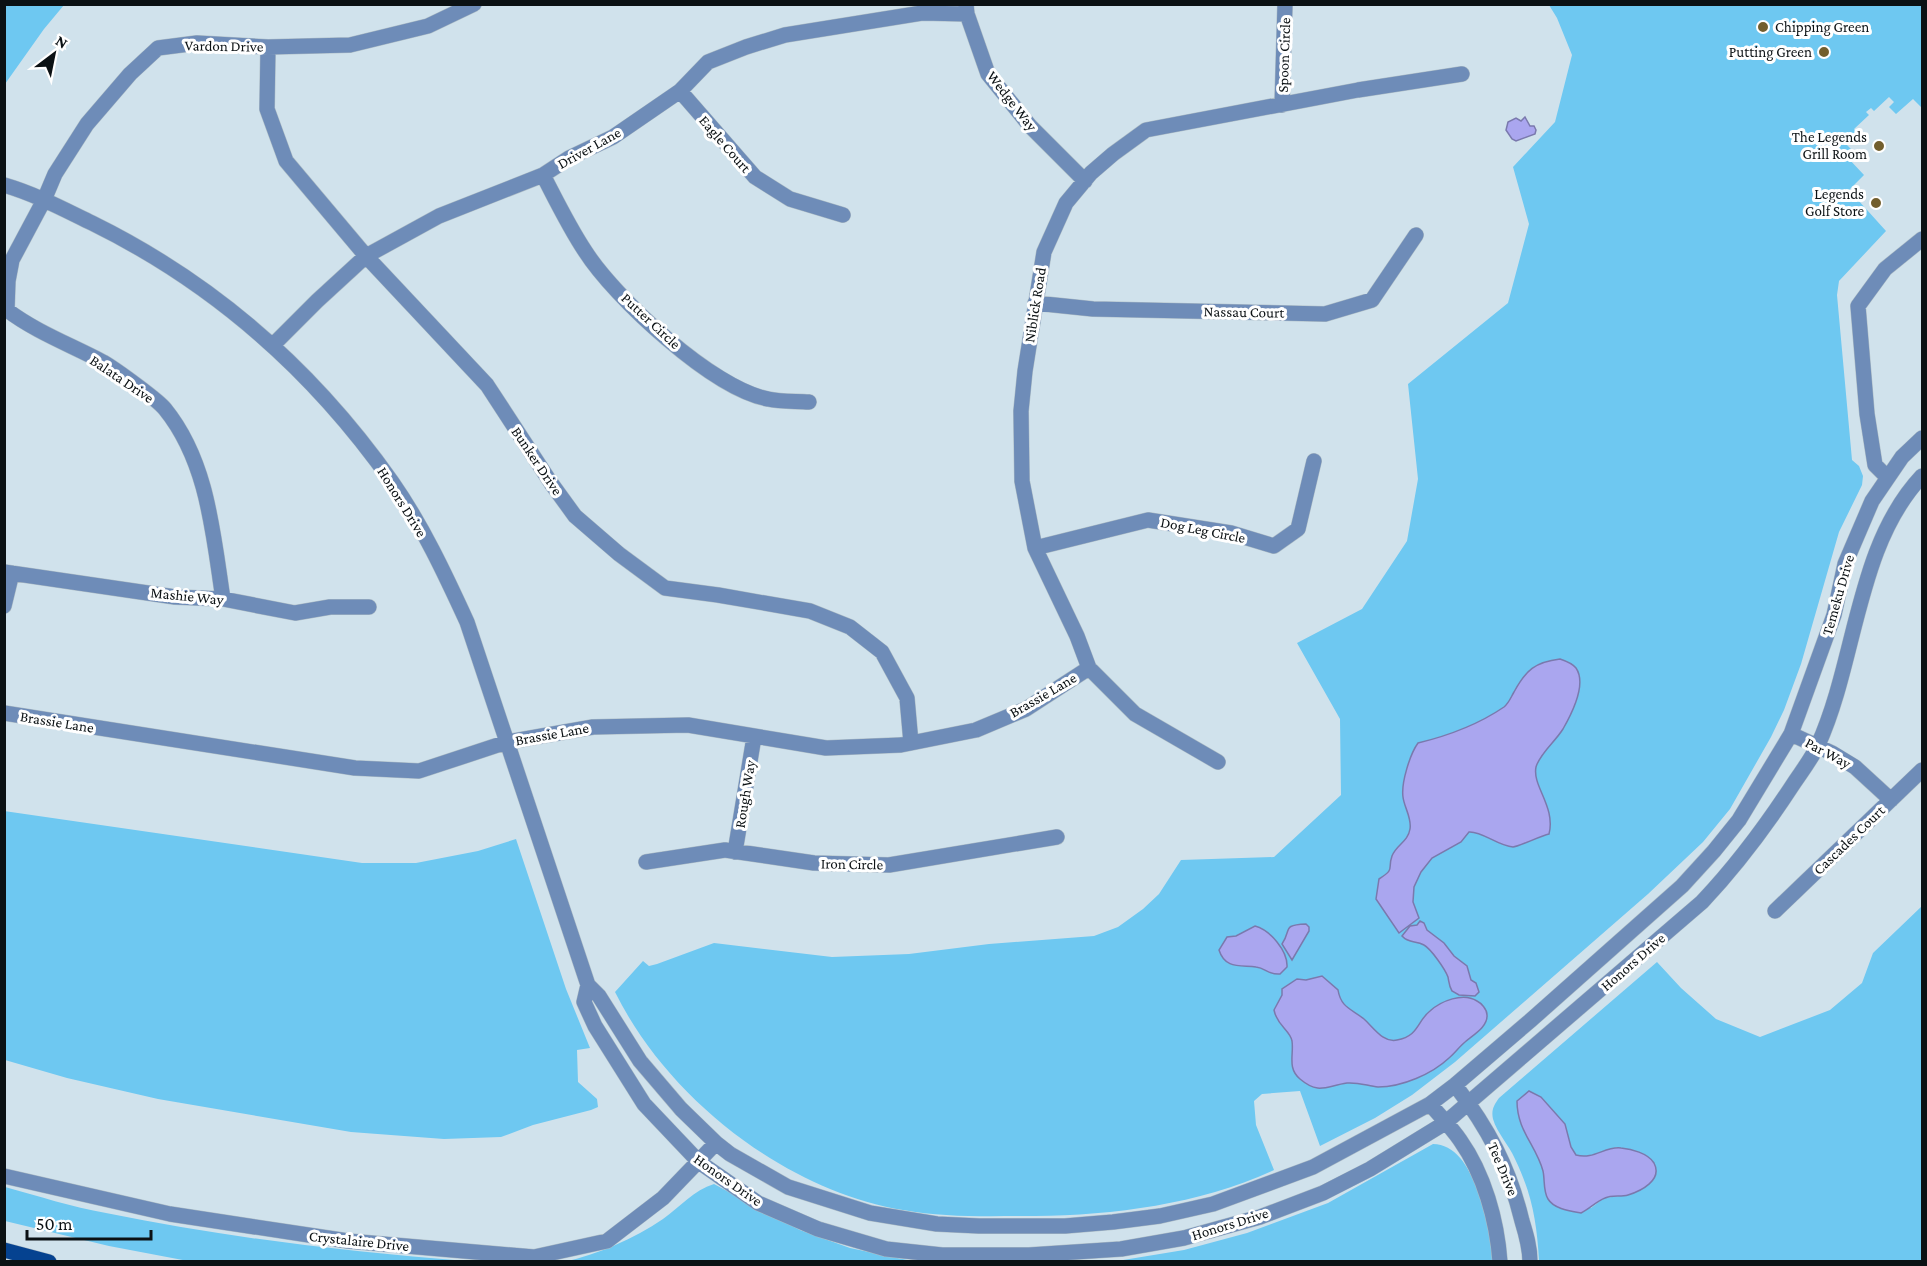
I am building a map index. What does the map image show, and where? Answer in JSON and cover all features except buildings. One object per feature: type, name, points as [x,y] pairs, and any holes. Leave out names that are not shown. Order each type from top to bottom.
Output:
[{"type":"main road","points":[[4,1250],[49,1262]]},
{"type":"street","name":"Vardon Drive","points":[[44,200],[55,174],[87,124],[130,74],[158,48],[197,43],[268,47],[350,45],[428,26],[474,4]]},
{"type":"street","name":"Spoon Circle","points":[[1282,105],[1286,4]]},
{"type":"street","name":"Driver Lane","points":[[273,345],[316,301],[366,256],[439,216],[543,175],[569,158],[613,137],[680,91],[708,62],[746,46],[785,35],[966,9]]},
{"type":"street","name":"Wedge Way","points":[[966,9],[988,74],[1030,126],[1085,181]]},
{"type":"street","name":"Bunker Drive","points":[[268,47],[267,109],[286,161],[366,256],[488,385],[575,516],[619,554],[665,588],[810,611],[850,627],[882,652],[907,698],[911,743]]},
{"type":"street","name":"Niblick Road","points":[[1218,762],[1136,714],[1089,668],[1077,636],[1035,548],[1022,481],[1022,423],[1025,371],[1044,252],[1066,203],[1113,154],[1146,130],[1358,90],[1462,74]]},
{"type":"street","name":"Eagle Court","points":[[680,91],[755,177],[790,199],[843,215]]},
{"type":"street","name":"Putter Circle","points":[[543,175],[585,252],[630,305],[694,361],[732,387],[767,399],[809,402]]},
{"type":"street","name":"Honors Drive","points":[[4,185],[44,200],[126,240],[181,274],[273,345],[333,406],[393,483],[441,565],[467,622],[588,985],[599,996],[640,1061],[681,1109],[716,1143],[788,1187],[870,1213],[937,1224],[1065,1226],[1113,1222],[1160,1216],[1213,1204],[1313,1167],[1430,1104],[1455,1085],[1682,886],[1739,820],[1791,734]]},
{"type":"street","name":"Balata Drive","points":[[44,200],[12,260],[8,281],[7,310],[22,322],[105,363],[164,408],[187,445],[206,495],[223,599]]},
{"type":"street","name":"Nassau Court","points":[[1035,303],[1093,309],[1325,314],[1372,300],[1416,235]]},
{"type":"street","points":[[1887,477],[1875,465],[1867,414],[1858,306],[1885,268],[1923,239]]},
{"type":"street","name":"Temeku Drive","points":[[1791,734],[1834,615],[1845,564],[1872,501],[1902,457],[1923,438]]},
{"type":"street","name":"Dog Leg Circle","points":[[1035,548],[1148,520],[1231,533],[1274,546],[1298,529],[1314,461]]},
{"type":"street","name":"Temeku Drive","points":[[1818,746],[1844,669],[1868,577],[1880,544],[1893,515],[1912,487],[1923,476]]},
{"type":"street","name":"Mashie Way","points":[[8,573],[175,597],[223,599],[295,613],[330,607],[369,607]]},
{"type":"street","points":[[4,606],[8,573]]},
{"type":"street","name":"Brassie Lane","points":[[4,713],[355,768],[419,771],[507,742],[593,726],[688,724],[826,748],[911,743],[986,726],[1026,709],[1089,668]]},
{"type":"street","name":"Par Way","points":[[1791,734],[1855,767],[1891,800]]},
{"type":"street","name":"Rough Way","points":[[735,852],[754,736]]},
{"type":"street","name":"Honors Drive","points":[[588,985],[584,1002],[595,1026],[644,1104],[699,1162],[758,1203],[818,1229],[886,1249],[942,1255],[1029,1255],[1121,1249],[1184,1238],[1260,1216],[1323,1192],[1352,1178],[1445,1123],[1702,902],[1756,839],[1818,746]]},
{"type":"street","name":"Cascades Court","points":[[1775,911],[1923,770]]},
{"type":"street","name":"Iron Circle","points":[[646,862],[725,850],[814,863],[889,865],[1057,837]]},
{"type":"street","name":"Tee Drive","points":[[1455,1085],[1486,1129],[1506,1167],[1530,1250],[1530,1262]]},
{"type":"street","name":"Tee Drive","points":[[1430,1104],[1460,1141],[1478,1173],[1493,1215],[1500,1262]]},
{"type":"street","name":"Crystalaire Drive","points":[[4,1176],[170,1215],[348,1241],[534,1257],[607,1241],[663,1198],[716,1143]]},
{"type":"shaded area","points":[[5,4],[64,5],[5,84]]},
{"type":"shaded area","points":[[1549,5],[1922,5],[1922,108],[1913,99],[1896,114],[1889,107],[1894,102],[1889,97],[1874,111],[1871,108],[1866,112],[1869,115],[1854,129],[1858,135],[1847,145],[1854,152],[1848,158],[1864,175],[1849,190],[1886,231],[1839,281],[1837,295],[1852,460],[1859,466],[1863,476],[1862,485],[1839,532],[1801,664],[1784,710],[1730,809],[1703,842],[1648,894],[1455,1062],[1412,1095],[1375,1118],[1320,1146],[1300,1091],[1262,1094],[1254,1101],[1256,1125],[1274,1170],[1246,1182],[1187,1199],[1096,1213],[985,1216],[919,1213],[859,1199],[816,1183],[774,1160],[735,1134],[698,1103],[666,1068],[638,1031],[615,992],[643,961],[649,966],[657,964],[714,943],[832,957],[909,954],[989,944],[1094,936],[1118,927],[1143,909],[1159,894],[1181,860],[1274,857],[1341,795],[1340,719],[1297,643],[1362,609],[1407,541],[1418,479],[1408,384],[1508,303],[1529,224],[1513,167],[1555,122],[1572,55],[1557,18]]},
{"type":"shaded area","points":[[1525,117],[1530,126],[1534,126],[1535,134],[1516,141],[1506,130],[1508,122],[1516,118],[1521,121]]},
{"type":"shaded area","points":[[1560,659],[1571,663],[1576,668],[1580,682],[1574,708],[1560,734],[1541,757],[1536,767],[1537,782],[1549,815],[1549,834],[1513,847],[1469,832],[1461,842],[1432,858],[1421,872],[1414,887],[1413,902],[1419,918],[1399,933],[1376,899],[1379,879],[1389,871],[1394,852],[1409,833],[1410,821],[1404,801],[1403,784],[1415,748],[1418,743],[1463,729],[1504,707],[1532,668],[1544,662]]},
{"type":"shaded area","points":[[4,811],[362,863],[416,863],[478,851],[516,839],[566,989],[590,1048],[577,1050],[578,1082],[597,1099],[598,1107],[533,1125],[501,1137],[444,1139],[351,1132],[158,1099],[67,1078],[5,1060]]},
{"type":"shaded area","points":[[1922,906],[1922,1261],[1539,1261],[1535,1221],[1526,1184],[1493,1119],[1493,1108],[1499,1098],[1657,962],[1681,988],[1716,1019],[1760,1037],[1830,1010],[1862,983],[1873,953]],"holes":[[[1541,1097],[1565,1124],[1571,1147],[1576,1155],[1585,1158],[1617,1147],[1627,1195],[1604,1198],[1591,1208],[1554,1205],[1546,1191],[1539,1158],[1520,1120],[1517,1101]]]},
{"type":"shaded area","points":[[1420,921],[1467,966],[1471,980],[1476,983],[1479,992],[1475,996],[1459,995],[1452,991],[1446,973],[1430,951],[1424,945],[1407,940],[1402,936],[1410,926],[1417,925]]},
{"type":"shaded area","points":[[1306,924],[1309,931],[1292,960],[1282,944],[1290,927]]},
{"type":"shaded area","points":[[1255,926],[1272,937],[1285,954],[1287,967],[1280,974],[1259,968],[1234,965],[1222,956],[1219,950],[1227,937],[1236,936]]},
{"type":"shaded area","points":[[1322,976],[1338,990],[1339,996],[1348,1008],[1387,1039],[1397,1040],[1410,1035],[1430,1011],[1452,999],[1465,997],[1479,1002],[1486,1011],[1487,1019],[1479,1030],[1442,1064],[1416,1079],[1397,1085],[1378,1087],[1351,1083],[1323,1088],[1312,1087],[1296,1075],[1292,1061],[1291,1037],[1278,1020],[1274,1010],[1282,995],[1282,989],[1297,979],[1306,980]]},
{"type":"shaded area","points":[[1529,1091],[1541,1097],[1565,1124],[1571,1147],[1576,1155],[1588,1156],[1615,1148],[1644,1154],[1654,1163],[1656,1175],[1653,1180],[1639,1191],[1605,1198],[1581,1213],[1554,1205],[1546,1196],[1540,1162],[1523,1129],[1518,1112],[1517,1101]]},
{"type":"shaded area","points":[[1433,1144],[1448,1148],[1460,1158],[1470,1173],[1484,1210],[1494,1262],[1111,1262],[1184,1250],[1247,1233],[1328,1203]]},
{"type":"shaded area","points":[[714,1184],[800,1230],[850,1248],[912,1261],[564,1262],[590,1255],[640,1233],[694,1195]]},
{"type":"shaded area","points":[[5,1187],[93,1211],[151,1222],[330,1248],[466,1261],[188,1261],[109,1246],[5,1221]]},
{"type":"place","name":"Chipping Green","points":[[1763,27]]},
{"type":"place","name":"Putting Green","points":[[1824,52]]},
{"type":"place","name":"The Legends Grill Room","points":[[1879,146]]},
{"type":"place","name":"Legends Golf Store","points":[[1876,203]]}]
